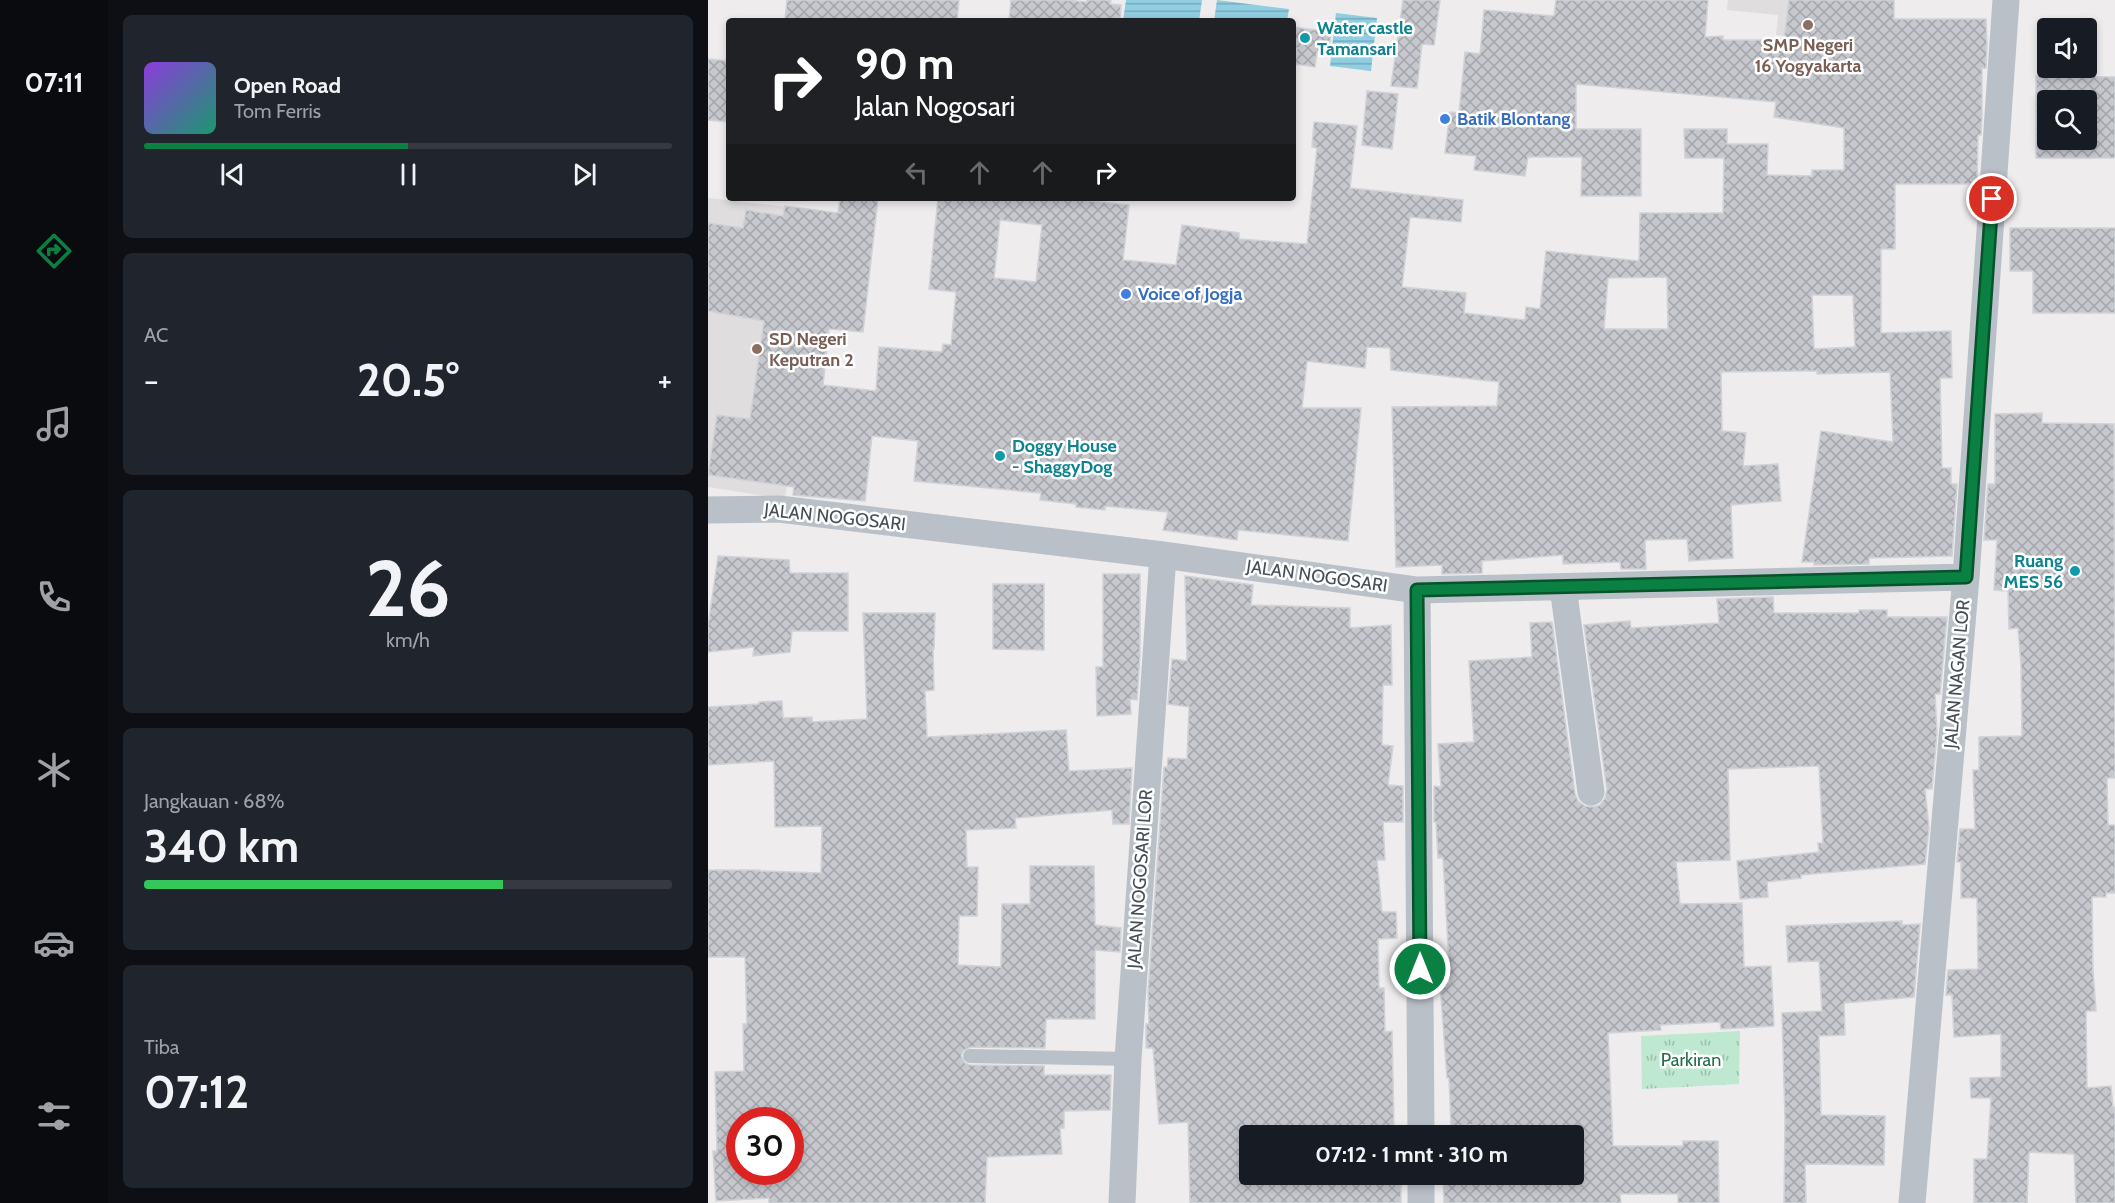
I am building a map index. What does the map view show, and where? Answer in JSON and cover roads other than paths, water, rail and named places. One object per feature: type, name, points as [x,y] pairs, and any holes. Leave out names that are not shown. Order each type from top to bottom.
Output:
[{"type":"street","name":"JALAN NAGAN LOR","points":[[1912,1203],[1966,577],[2006,0]]},
{"type":"street","name":"JALAN NOGOSARI","points":[[708,510],[779,509],[1163,555],[1417,590],[1966,577]]},
{"type":"street","name":"JALAN NOGOSARI LOR","points":[[1122,1203],[1128,1059],[1163,555]]},
{"type":"street","points":[[1563,587],[1591,792]]},
{"type":"street","points":[[1417,590],[1421,1125]]},
{"type":"street","points":[[1421,1185],[1421,1203]]},
{"type":"lane","points":[[970,1056],[1128,1059]]},
{"type":"water","points":[[1126,0],[1202,0],[1199,18],[1123,18]]},
{"type":"water","points":[[1217,0],[1289,9],[1288,18],[1214,18]]},
{"type":"water","points":[[1336,13],[1377,18],[1371,71],[1330,66]]},
{"type":"place","name":"SMP Negeri 16 Yogyakarta","points":[[1808,25]]},
{"type":"place","name":"Water castle Tamansari","points":[[1305,38]]},
{"type":"place","name":"Batik Blontang","points":[[1445,119]]},
{"type":"place","name":"Voice of Jogja","points":[[1126,294]]},
{"type":"place","name":"SD Negeri Keputran 2","points":[[757,349]]},
{"type":"place","name":"Doggy House - ShaggyDog","points":[[1000,456]]},
{"type":"place","name":"Ruang MES 56","points":[[2075,571]]},
{"type":"park label","name":"Parkiran","points":[[1691,1060]]}]
